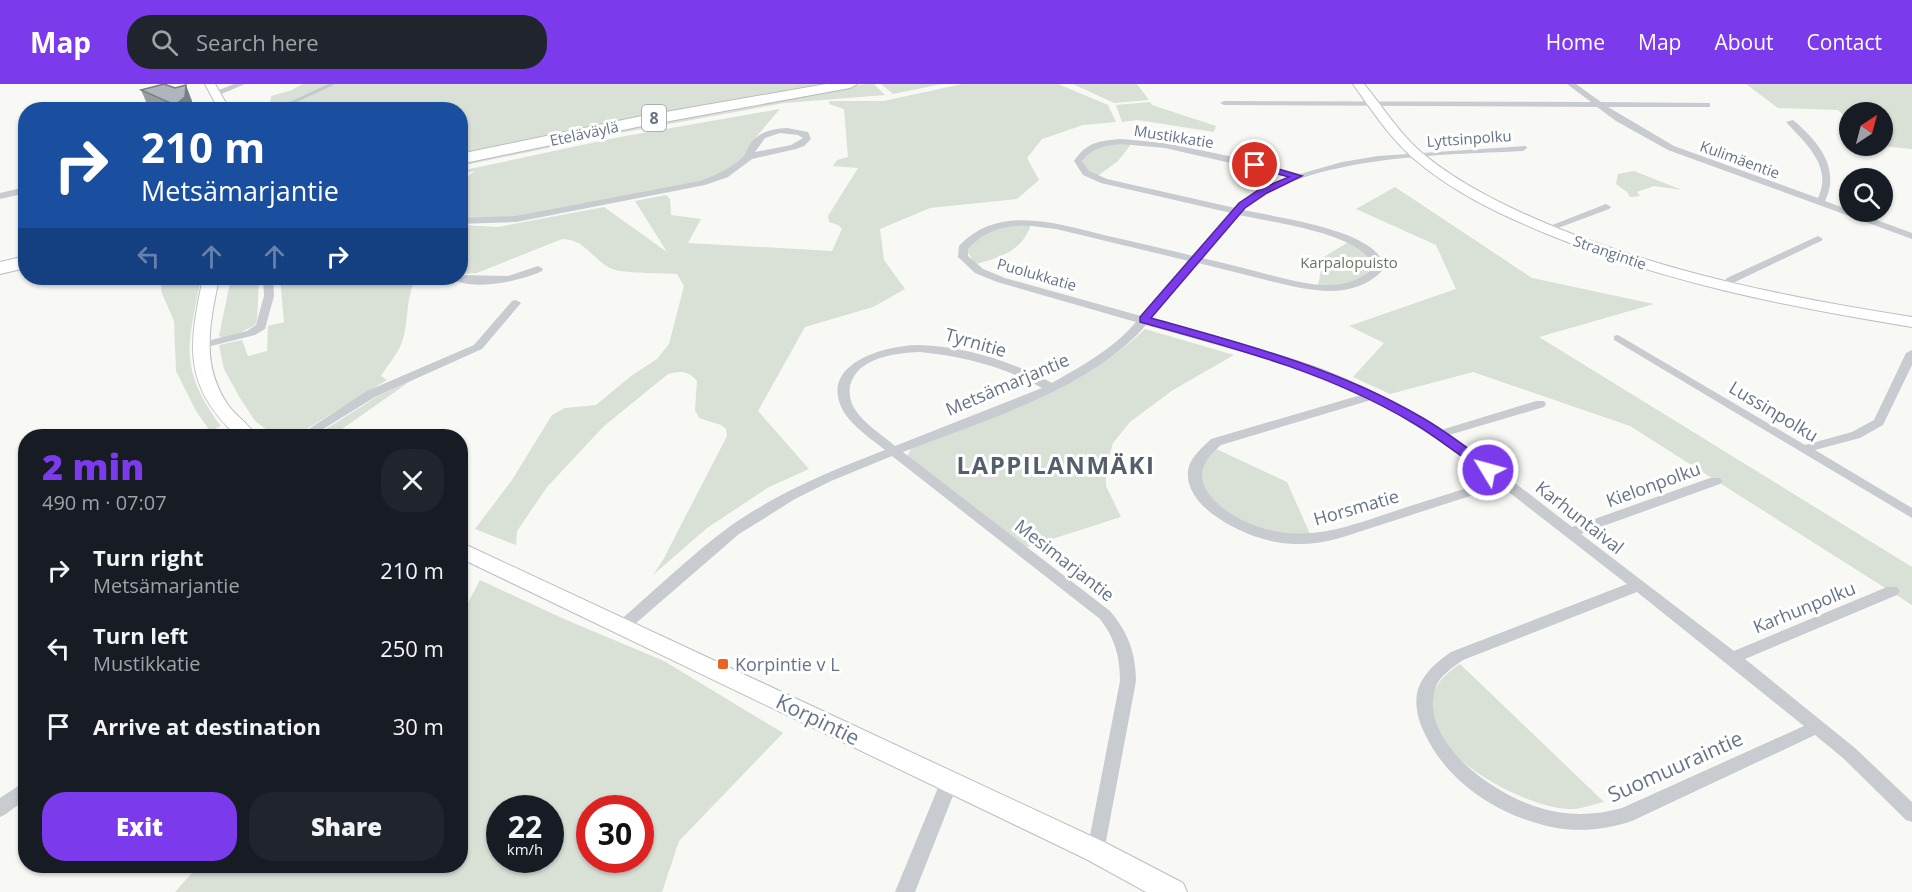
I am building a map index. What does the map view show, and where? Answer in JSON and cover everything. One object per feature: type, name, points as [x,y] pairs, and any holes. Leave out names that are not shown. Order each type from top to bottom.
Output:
[{"type":"highway","name":"Eteläväylä","points":[[468,157],[637,122],[850,84]]},
{"type":"highway","points":[[0,268],[18,264]]},
{"type":"street","points":[[221,102],[213,88],[241,84]]},
{"type":"street","name":"Strangintie","points":[[1358,84],[1418,156],[1476,195],[1547,229],[1612,254],[1725,288],[1912,322]]},
{"type":"street","name":"Kulimäentie","points":[[1571,84],[1596,104],[1641,133],[1671,148],[1912,236]]},
{"type":"street","points":[[1224,103],[1707,105]]},
{"type":"street","points":[[1790,122],[1809,137],[1824,164],[1827,192],[1820,203]]},
{"type":"street","points":[[468,221],[516,219],[702,183],[725,175],[749,157],[772,149],[801,144],[807,139],[805,134],[784,131],[761,137],[755,142],[749,157]]},
{"type":"street","name":"Mustikkatie","points":[[1237,212],[1104,181],[1086,173],[1081,168],[1079,157],[1086,150],[1101,144],[1142,142],[1275,169],[1298,176]]},
{"type":"street","name":"Lyttsinpolku","points":[[1418,156],[1523,148]]},
{"type":"street","name":"Metsämarjantie","points":[[623,626],[734,531],[817,483],[1052,388],[1115,349],[1144,320],[1237,212],[1264,191],[1298,176],[1345,164],[1418,156]]},
{"type":"street","points":[[0,196],[18,192]]},
{"type":"street","points":[[1547,229],[1606,207]]},
{"type":"street","points":[[1195,260],[1315,288],[1338,288],[1357,284],[1373,275],[1378,269],[1376,258],[1352,240],[1334,233],[1237,212]]},
{"type":"street","name":"Puolukkatie","points":[[1144,320],[989,276],[970,266],[963,257],[963,248],[975,235],[989,228],[1010,223],[1030,223],[1056,226],[1195,260]]},
{"type":"street","points":[[1725,288],[1731,280],[1818,239]]},
{"type":"street","points":[[468,279],[514,280],[538,269]]},
{"type":"street","points":[[210,285],[200,346],[205,378],[218,402],[241,429]]},
{"type":"street","points":[[200,346],[258,330],[263,324],[269,296],[268,285]]},
{"type":"street","points":[[315,429],[371,394],[478,347],[516,303]]},
{"type":"street","name":"Karhuntaival","points":[[1144,320],[1307,367],[1372,396],[1438,434],[1503,481],[1732,658],[1849,753],[1912,814]]},
{"type":"street","name":"Lussinpolku","points":[[1618,338],[1912,514]]},
{"type":"street","name":"Tyrnitie","points":[[892,451],[848,409],[843,396],[845,380],[852,371],[873,357],[902,349],[936,349],[1026,375],[1052,388]]},
{"type":"street","points":[[1804,450],[1856,435],[1879,422],[1912,353]]},
{"type":"street","name":"Horsmatie","points":[[1372,396],[1216,442],[1202,453],[1195,466],[1199,490],[1211,506],[1241,526],[1282,538],[1310,539],[1335,535],[1503,481]]},
{"type":"street","points":[[1438,434],[1540,404]]},
{"type":"street","name":"Mesimarjantie","points":[[892,451],[1105,615],[1117,629],[1129,660],[1128,681],[1096,851]]},
{"type":"street","name":"Kielonpolku","points":[[1569,533],[1715,481]]},
{"type":"street","name":"Korpintie","points":[[468,553],[1096,851],[1173,892]]},
{"type":"street","name":"Suomuuraintie","points":[[1637,586],[1457,656],[1438,669],[1426,688],[1425,711],[1434,737],[1453,764],[1481,788],[1517,808],[1556,820],[1594,822],[1626,815],[1817,727]]},
{"type":"street","name":"Karhunpolku","points":[[1732,658],[1892,591]]},
{"type":"street","points":[[905,892],[949,783]]},
{"type":"street","points":[[0,809],[18,794]]},
{"type":"green space","points":[[303,84],[828,84],[628,120],[468,154],[468,102],[270,102],[271,96]]},
{"type":"green space","points":[[865,84],[874,84],[885,95],[784,103],[620,133],[468,165],[468,160],[778,98]]},
{"type":"green space","points":[[881,84],[942,84],[893,94]]},
{"type":"green space","points":[[962,84],[1058,84],[1108,105],[1116,122],[1083,125],[1042,139],[1027,158],[1039,180],[1017,199],[930,208],[880,229],[884,260],[905,289],[873,307],[805,327],[758,411],[809,469],[769,487],[707,528],[653,575],[727,436],[726,429],[721,425],[699,418],[695,410],[697,381],[687,373],[668,374],[604,426],[547,487],[517,531],[516,545],[475,529],[512,480],[552,415],[565,408],[596,405],[631,376],[657,359],[669,344],[684,286],[677,274],[615,270],[598,260],[577,242],[562,239],[477,273],[468,274],[468,225],[498,227],[604,207],[667,252],[635,201],[666,195],[670,199],[671,215],[701,219],[688,243],[832,251],[842,229],[829,222],[828,216],[858,168],[833,166],[837,160],[848,157],[844,109],[829,104],[830,101],[884,101]]},
{"type":"green space","points":[[1073,84],[1137,84],[1149,100],[1114,103]]},
{"type":"green space","points":[[1746,84],[1912,84],[1912,149],[1893,147],[1893,102],[1839,102],[1839,111],[1778,108]]},
{"type":"green space","points":[[1150,102],[1152,105],[1216,126],[1214,132],[1138,120],[1122,122],[1116,105]]},
{"type":"green space","points":[[780,109],[756,137],[744,158],[726,172],[692,184],[523,216],[468,219],[468,176],[475,171],[468,172],[468,169],[620,137]]},
{"type":"green space","points":[[1132,143],[1118,161],[1096,177],[1084,167],[1082,158],[1092,149],[1104,145]]},
{"type":"green space","points":[[1634,171],[1682,190],[1654,186],[1637,192],[1640,196],[1630,197],[1616,184],[1618,174]]},
{"type":"green space","points":[[1395,187],[1532,278],[1654,304],[1539,337],[1912,567],[1912,605],[1630,426],[1473,372],[1390,394],[1353,377],[1384,343],[1349,326],[1456,289],[1436,245],[1356,209]]},
{"type":"green space","points":[[1031,224],[1023,241],[1001,256],[975,264],[967,251],[978,237],[986,233],[1004,227]]},
{"type":"green space","name":"Karpalopuisto","points":[[1350,241],[1362,249],[1373,264],[1369,271],[1349,283],[1318,285],[1324,257]]},
{"type":"green space","points":[[161,285],[200,285],[190,339],[190,355],[192,371],[198,388],[221,426],[214,429],[209,429],[196,411],[176,371],[174,321],[161,291]]},
{"type":"green space","points":[[230,285],[259,285],[255,325],[225,338],[219,336]]},
{"type":"green space","points":[[281,285],[413,285],[403,340],[381,376],[387,380],[306,429],[266,429],[255,421],[224,369],[219,345],[242,340],[248,356],[267,351],[268,326],[284,322]]},
{"type":"green space","points":[[1145,329],[1234,355],[1173,390],[1130,422],[1113,443],[1106,468],[1106,486],[1121,517],[1027,547],[907,456],[911,449],[1064,386],[1120,351]]},
{"type":"green space","points":[[409,382],[342,429],[326,429],[378,396]]},
{"type":"green space","points":[[1214,448],[1287,482],[1310,534],[1272,532],[1244,521],[1215,502],[1205,490],[1201,477],[1203,463]]},
{"type":"green space","points":[[480,580],[564,619],[664,661],[783,733],[679,841],[662,892],[175,892],[192,873],[468,873],[468,603]]},
{"type":"green space","points":[[1460,664],[1604,802],[1573,809],[1543,804],[1514,793],[1484,777],[1458,757],[1439,735],[1430,711],[1436,687]]},
{"type":"building","points":[[164,84],[175,88],[186,85],[185,97],[179,102],[168,102],[141,90]]},
{"type":"waterway","points":[[293,102],[332,84]]},
{"type":"place","name":"Korpintie v L","points":[[723,664]]},
{"type":"district","name":"LAPPILANMÄKI","points":[[1056,464]]},
{"type":"route","points":[[1255,165],[1298,176],[1264,191],[1242,206],[1144,320],[1307,367],[1392,405],[1418,420],[1488,470]]}]
